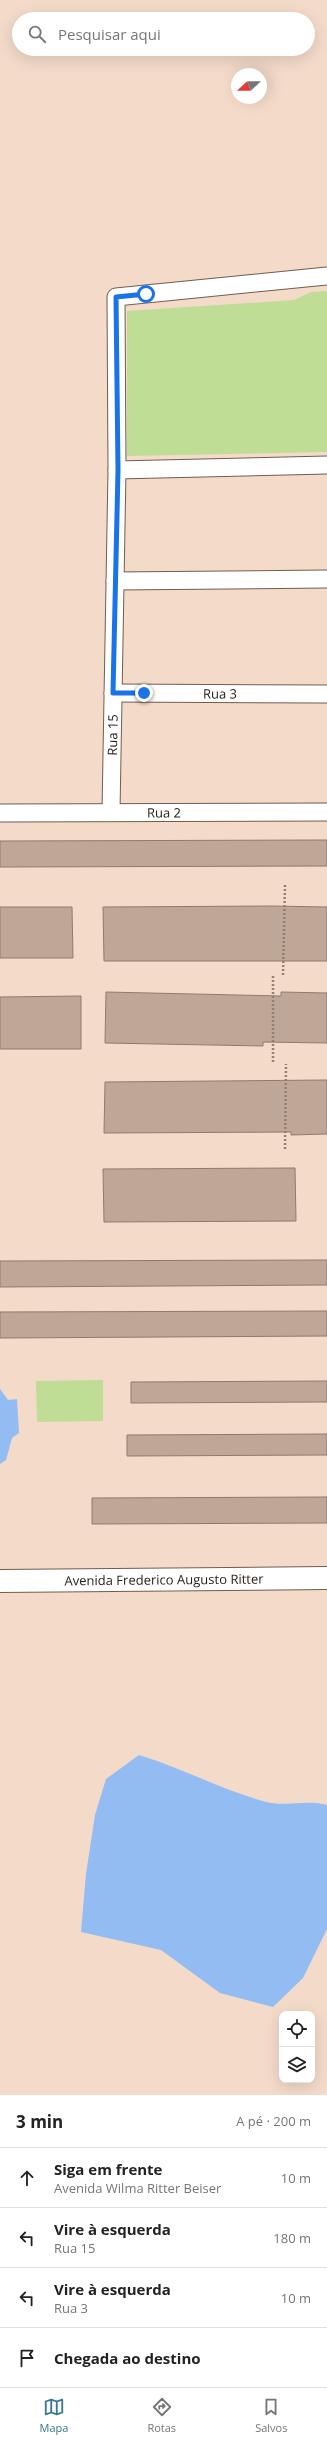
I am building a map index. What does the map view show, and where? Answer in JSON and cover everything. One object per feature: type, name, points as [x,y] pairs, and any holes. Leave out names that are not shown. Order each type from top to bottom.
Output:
[{"type":"main road","name":"Avenida Frederico Augusto Ritter","points":[[0,1581],[327,1578]]},
{"type":"street","name":"Rua 15","points":[[111,812],[118,470],[116,297],[327,276]]},
{"type":"street","points":[[118,470],[327,465]]},
{"type":"street","points":[[115,581],[327,579]]},
{"type":"street","name":"Rua 3","points":[[113,693],[327,694]]},
{"type":"street","name":"Rua 2","points":[[0,813],[327,812]]},
{"type":"path","points":[[283,975],[285,884]]},
{"type":"path","points":[[273,976],[273,1064]]},
{"type":"path","points":[[285,1149],[286,1064]]},
{"type":"green space","points":[[327,291],[327,452],[127,456],[127,311],[294,300],[311,292]]},
{"type":"green space","points":[[103,1380],[103,1421],[37,1422],[36,1381]]},
{"type":"water","points":[[0,1389],[8,1400],[17,1399],[19,1433],[12,1438],[6,1460],[0,1464]]},
{"type":"water","points":[[139,1755],[266,1802],[281,1804],[320,1803],[327,1805],[327,1929],[303,1978],[273,2007],[220,1993],[161,1950],[81,1932],[86,1874],[95,1815],[106,1779]]},
{"type":"building","points":[[327,840],[327,866],[0,867],[0,841]]},
{"type":"building","points":[[0,907],[72,907],[73,958],[0,958]]},
{"type":"building","points":[[103,907],[327,907],[327,961],[104,961]]},
{"type":"building","points":[[106,992],[281,996],[281,992],[327,993],[327,1043],[263,1042],[263,1046],[105,1043]]},
{"type":"building","points":[[81,996],[81,1049],[0,1049],[0,997]]},
{"type":"building","points":[[327,1080],[327,1134],[291,1135],[291,1132],[104,1133],[105,1082]]},
{"type":"building","points":[[295,1168],[296,1221],[104,1222],[103,1169]]},
{"type":"building","points":[[327,1260],[327,1285],[0,1287],[0,1261]]},
{"type":"building","points":[[327,1311],[327,1336],[0,1338],[0,1312]]},
{"type":"building","points":[[327,1381],[327,1402],[131,1403],[131,1382]]},
{"type":"building","points":[[327,1434],[327,1455],[127,1456],[127,1435]]},
{"type":"building","points":[[327,1497],[327,1523],[92,1524],[92,1498]]},
{"type":"route","points":[[144,693],[113,693],[118,470],[116,431],[116,297],[146,294]]}]
